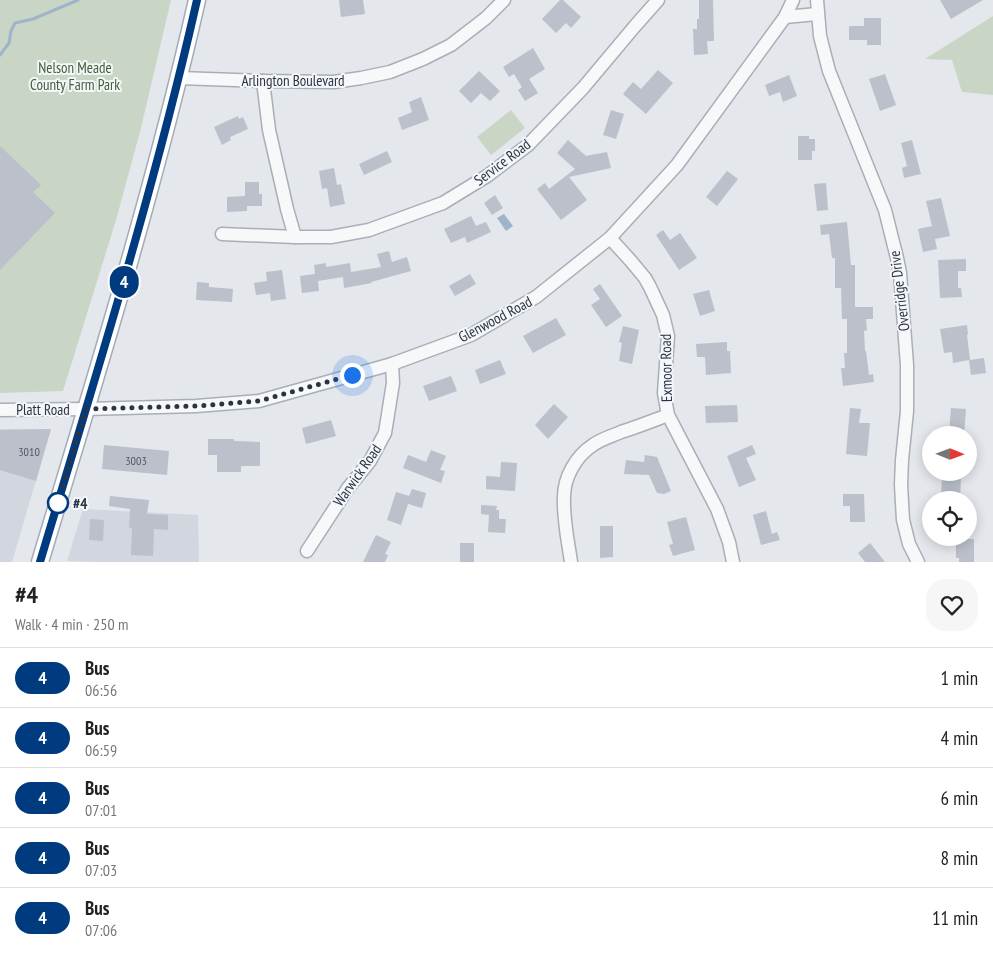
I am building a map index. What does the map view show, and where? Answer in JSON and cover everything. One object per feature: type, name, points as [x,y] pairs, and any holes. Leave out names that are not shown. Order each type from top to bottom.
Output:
[{"type":"main road","points":[[40,562],[143,216],[197,0]]},
{"type":"street","name":"Arlington Boulevard","points":[[178,78],[263,82],[334,82],[390,72],[451,45],[486,18],[504,0]]},
{"type":"street","name":"Service Road","points":[[222,234],[331,237],[369,230],[443,203],[487,176],[528,145],[583,88],[658,0]]},
{"type":"street","name":"Glenwood Road","points":[[86,409],[196,406],[259,401],[392,364],[471,335],[536,297],[610,238],[677,165],[785,18],[793,0]]},
{"type":"street","name":"Overridge Drive","points":[[817,0],[820,36],[829,71],[885,210],[897,258],[907,374],[908,411],[901,477],[903,520],[909,544],[918,562]]},
{"type":"street","points":[[785,18],[817,14]]},
{"type":"street","points":[[263,82],[269,130],[286,209],[295,237]]},
{"type":"street","name":"Exmoor Road","points":[[610,238],[645,278],[663,315],[668,336],[664,393],[668,415],[717,509],[729,542],[733,562]]},
{"type":"street","name":"Warwick Road","points":[[307,550],[348,488],[370,461],[385,433],[393,383],[392,364]]},
{"type":"street","name":"Platt Road","points":[[0,410],[86,409]]},
{"type":"street","points":[[571,562],[564,514],[564,494],[572,468],[593,445],[606,438],[668,415]]},
{"type":"shaded area","points":[[0,429],[51,429],[12,562],[0,562]]},
{"type":"shaded area","points":[[83,509],[198,515],[199,562],[67,561]]},
{"type":"green space","name":"Nelson Meade County Farm Park","points":[[0,0],[171,0],[141,128],[116,220],[63,391],[0,393]]},
{"type":"green space","points":[[993,16],[993,95],[962,92],[952,60],[925,59]]},
{"type":"green space","points":[[511,110],[525,128],[491,155],[477,137]]},
{"type":"water","points":[[504,214],[513,226],[506,231],[497,218]]},
{"type":"building","points":[[339,0],[363,0],[365,14],[341,17]]},
{"type":"building","points":[[560,0],[563,0],[581,17],[571,28],[566,23],[556,33],[542,19]]},
{"type":"building","points":[[699,0],[713,0],[714,41],[707,41],[708,54],[694,55],[693,29],[697,29]]},
{"type":"building","points":[[940,0],[983,0],[951,19]]},
{"type":"building","points":[[864,18],[881,18],[881,45],[867,45],[867,40],[849,40],[849,26],[864,26]]},
{"type":"building","points":[[533,48],[545,69],[529,79],[538,93],[525,101],[518,90],[522,87],[514,74],[509,77],[503,67]]},
{"type":"building","points":[[658,70],[673,83],[646,114],[623,94],[633,82],[641,89]]},
{"type":"building","points":[[479,71],[500,91],[490,101],[481,93],[471,103],[459,91]]},
{"type":"building","points":[[885,74],[896,105],[880,111],[869,79]]},
{"type":"building","points":[[789,75],[797,96],[783,102],[780,92],[769,96],[765,85]]},
{"type":"building","points":[[421,97],[429,120],[402,130],[398,118],[412,112],[409,102]]},
{"type":"building","points":[[611,110],[624,114],[616,139],[603,135]]},
{"type":"building","points":[[238,116],[239,119],[243,117],[248,129],[230,137],[231,140],[222,145],[214,127]]},
{"type":"building","points":[[798,136],[809,136],[809,139],[815,139],[815,151],[812,151],[812,160],[798,160]]},
{"type":"building","points":[[568,140],[586,156],[607,152],[611,168],[569,177],[587,200],[561,220],[537,189],[545,183],[549,189],[575,169],[557,153]]},
{"type":"building","points":[[912,140],[921,174],[904,178],[902,168],[907,166],[901,143]]},
{"type":"building","points":[[0,146],[41,185],[33,192],[55,213],[0,270]]},
{"type":"building","points":[[387,151],[392,162],[364,175],[359,164]]},
{"type":"building","points":[[334,168],[337,185],[341,184],[345,204],[330,207],[327,188],[322,189],[319,171]]},
{"type":"building","points":[[727,171],[738,179],[717,206],[706,197]]},
{"type":"building","points":[[245,182],[259,182],[262,206],[247,206],[247,211],[227,212],[227,197],[245,196]]},
{"type":"building","points":[[826,183],[828,210],[817,211],[814,184]]},
{"type":"building","points":[[495,195],[503,208],[492,215],[484,203]]},
{"type":"building","points":[[941,198],[950,236],[935,239],[937,249],[923,252],[918,229],[932,226],[926,201]]},
{"type":"building","points":[[471,216],[476,226],[486,222],[491,232],[467,243],[465,237],[451,243],[444,229]]},
{"type":"building","points":[[847,222],[851,265],[855,265],[855,307],[873,307],[873,319],[866,319],[867,330],[864,331],[869,375],[873,374],[874,382],[843,386],[841,368],[845,368],[844,353],[847,353],[847,319],[842,319],[841,288],[835,288],[835,258],[832,258],[829,234],[821,235],[820,225]]},
{"type":"building","points":[[663,230],[670,240],[680,233],[697,258],[679,270],[656,235]]},
{"type":"building","points":[[389,251],[392,262],[407,257],[411,271],[372,283],[344,288],[343,277],[318,281],[319,291],[302,293],[300,276],[315,274],[314,265],[326,263],[326,267],[350,263],[351,272],[381,267],[377,254]]},
{"type":"building","points":[[966,259],[966,271],[958,271],[958,288],[961,288],[962,297],[940,298],[938,260]]},
{"type":"building","points":[[282,270],[286,299],[271,301],[270,293],[256,295],[254,283],[267,281],[266,272]]},
{"type":"building","points":[[470,274],[476,284],[455,296],[449,286]]},
{"type":"building","points":[[197,282],[209,283],[209,287],[233,289],[232,302],[196,300]]},
{"type":"building","points":[[600,284],[622,316],[606,327],[591,305],[600,299],[593,289]]},
{"type":"building","points":[[709,290],[715,311],[700,316],[693,294]]},
{"type":"building","points":[[556,318],[566,335],[533,353],[523,336]]},
{"type":"building","points":[[967,325],[970,360],[984,358],[986,373],[971,375],[969,360],[953,363],[952,352],[944,353],[940,329]]},
{"type":"building","points":[[623,326],[639,330],[632,364],[619,361],[622,343],[619,342]]},
{"type":"building","points":[[727,342],[727,351],[730,351],[731,373],[706,375],[705,357],[697,357],[696,344]]},
{"type":"building","points":[[500,360],[506,374],[480,384],[475,370]]},
{"type":"building","points":[[451,376],[457,391],[429,401],[423,386]]},
{"type":"building","points":[[554,404],[568,417],[548,439],[535,425]]},
{"type":"building","points":[[737,405],[738,422],[706,423],[705,406]]},
{"type":"building","points":[[850,408],[861,409],[859,423],[870,423],[867,456],[846,454]]},
{"type":"building","points":[[951,408],[966,409],[965,426],[950,426]]},
{"type":"building","points":[[331,420],[336,436],[306,444],[302,428]]},
{"type":"building","points":[[51,429],[36,481],[0,470],[0,430]]},
{"type":"building","points":[[208,439],[260,442],[260,466],[241,466],[241,472],[217,472],[217,455],[208,455]]},
{"type":"building","points":[[104,445],[169,451],[167,475],[102,469]]},
{"type":"building","points":[[752,445],[756,454],[746,458],[756,480],[739,487],[727,456]]},
{"type":"building","points":[[431,450],[446,456],[440,470],[445,471],[441,483],[403,468],[408,455],[426,462]]},
{"type":"building","points":[[645,455],[657,457],[671,491],[664,494],[657,493],[649,475],[624,474],[626,460],[644,462]]},
{"type":"building","points":[[501,462],[517,463],[515,491],[486,489],[486,476],[500,477]]},
{"type":"building","points":[[942,481],[961,481],[960,491],[941,491]]},
{"type":"building","points":[[412,489],[426,493],[422,508],[408,504],[401,525],[387,520],[396,492],[409,496]]},
{"type":"building","points":[[843,494],[864,494],[865,522],[850,522],[850,506],[843,506]]},
{"type":"building","points":[[110,496],[149,500],[147,514],[168,515],[168,530],[154,529],[153,556],[131,555],[132,528],[129,528],[130,509],[109,506]]},
{"type":"building","points":[[481,505],[497,506],[496,510],[499,510],[499,519],[506,519],[505,533],[488,532],[489,515],[481,514]]},
{"type":"building","points":[[766,511],[772,534],[777,532],[780,540],[761,545],[753,515]]},
{"type":"building","points":[[686,517],[695,550],[673,556],[669,545],[673,544],[667,522]]},
{"type":"building","points":[[90,519],[104,520],[103,541],[89,540]]},
{"type":"building","points":[[600,526],[613,526],[613,557],[600,558]]},
{"type":"building","points":[[376,535],[391,542],[385,554],[388,555],[385,562],[363,562]]},
{"type":"building","points":[[460,543],[474,543],[474,562],[460,562]]},
{"type":"building","points":[[870,543],[885,562],[865,562],[858,553]]},
{"type":"building","points":[[956,546],[974,546],[974,562],[959,562],[959,558],[956,558]]},
{"type":"waterway","points":[[0,55],[9,43],[11,31],[15,23],[33,19],[78,0]]},
{"type":"bus line","name":"4","points":[[40,562],[143,216],[197,0]]},
{"type":"place","name":"#4","points":[[58,503]]},
{"type":"route","points":[[58,503],[86,409],[196,406],[259,401],[352,375]]}]
